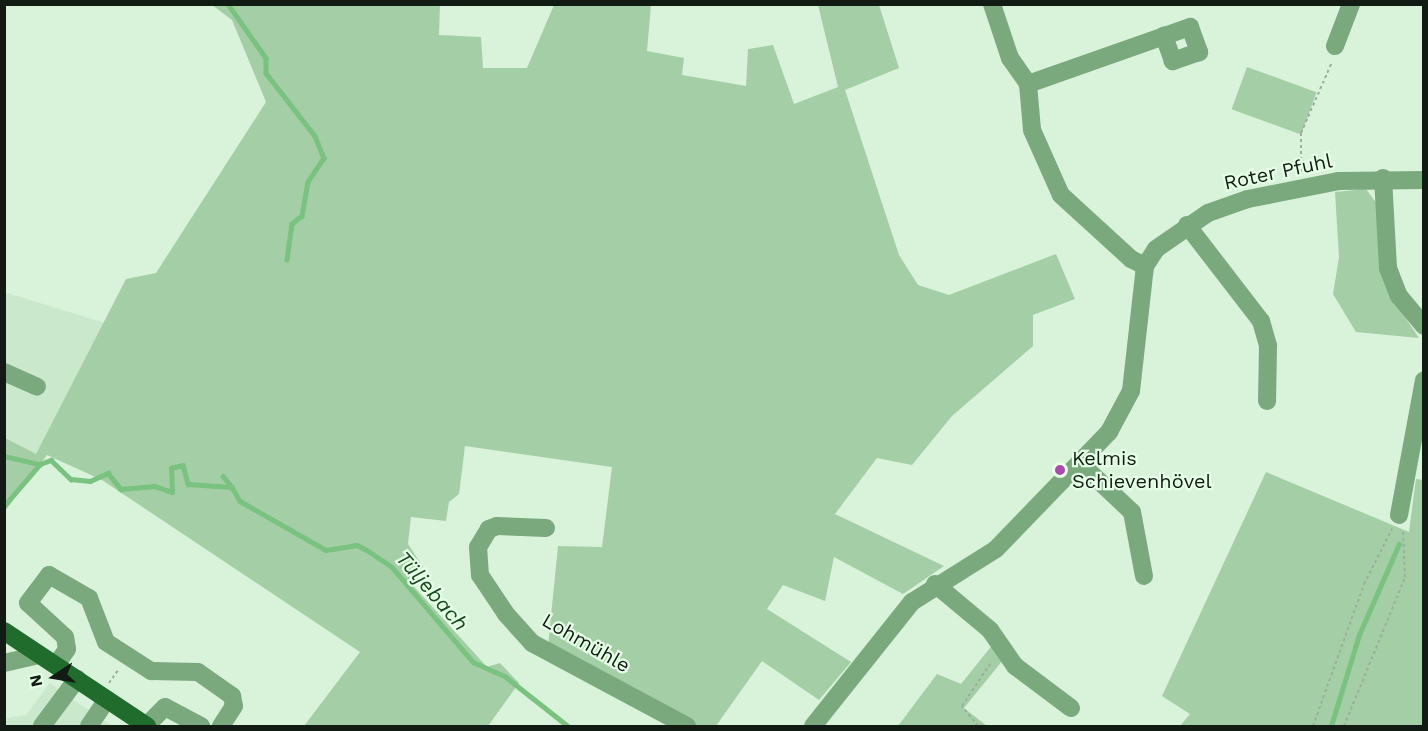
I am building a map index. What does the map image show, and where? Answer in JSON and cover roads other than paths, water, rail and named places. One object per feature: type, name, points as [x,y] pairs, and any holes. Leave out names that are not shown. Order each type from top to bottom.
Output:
[{"type":"main road","points":[[4,631],[146,726]]},
{"type":"street","points":[[813,726],[878,639],[935,584],[996,549],[1108,432],[1131,391],[1145,266],[1131,260],[1061,195],[1032,130],[1028,84],[1010,58],[992,4]]},
{"type":"street","points":[[1335,46],[1351,4]]},
{"type":"street","points":[[1028,84],[1164,36]]},
{"type":"street","points":[[1383,178],[1388,268],[1399,296],[1424,326]]},
{"type":"street","name":"Roter Pfuhl","points":[[1145,266],[1156,249],[1187,225],[1224,205],[1302,187],[1383,178],[1424,180]]},
{"type":"street","points":[[1187,225],[1261,321],[1268,346],[1267,401]]},
{"type":"street","points":[[4,372],[37,387]]},
{"type":"street","points":[[1399,515],[1424,380]]},
{"type":"street","points":[[1080,463],[1132,512],[1144,576]]},
{"type":"street","name":"Lohmühle","points":[[546,528],[497,526],[489,530],[478,547],[480,575],[506,614],[532,643],[687,726]]},
{"type":"street","points":[[56,665],[67,649],[65,637],[28,603],[48,575],[89,598],[99,632],[151,671],[198,672],[232,696],[234,706],[220,726]]},
{"type":"street","points":[[935,584],[1003,647],[1015,666],[1071,708]]},
{"type":"street","points":[[4,663],[39,655]]},
{"type":"street","points":[[42,726],[77,679]]},
{"type":"street","points":[[90,726],[104,697]]},
{"type":"street","points":[[146,726],[165,707],[201,726]]},
{"type":"waterway","points":[[228,4],[266,58],[266,73],[315,136],[324,158],[308,182],[302,216],[292,224],[287,260]]},
{"type":"waterway","name":"Tüljebach","points":[[4,456],[40,464],[51,460],[71,479],[90,481],[108,473],[121,489],[154,486],[172,492],[171,468],[183,465],[188,484],[232,487],[240,501],[326,550],[357,545],[392,567],[473,662],[506,677],[568,726]]},
{"type":"waterway","points":[[4,506],[40,464]]},
{"type":"waterway","name":"Tüljebach","points":[[223,476],[232,487]]},
{"type":"waterway","points":[[1331,726],[1359,635],[1399,544]]},
{"type":"place","name":"Kelmis Schievenhövel","points":[[1060,470]]}]
